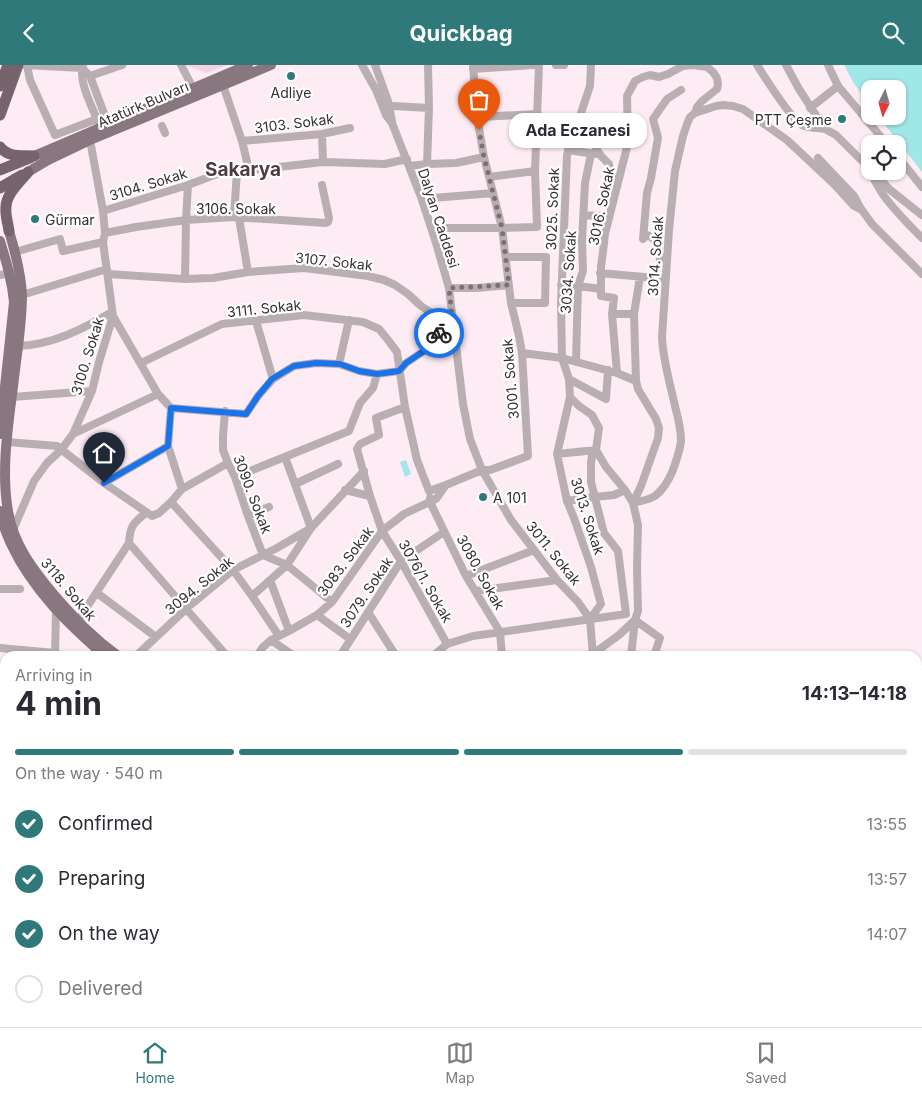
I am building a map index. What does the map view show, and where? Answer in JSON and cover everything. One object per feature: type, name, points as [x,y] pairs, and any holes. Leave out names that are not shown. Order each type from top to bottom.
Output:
[{"type":"highway","points":[[0,86],[8,65]]},
{"type":"highway","points":[[0,115],[18,65]]},
{"type":"highway","points":[[0,147],[8,154],[34,156]]},
{"type":"highway","points":[[0,170],[34,156]]},
{"type":"highway","points":[[0,189],[28,172]]},
{"type":"highway","points":[[9,231],[5,208],[6,202],[10,194],[28,172]]},
{"type":"highway","points":[[0,210],[9,231]]},
{"type":"main road","name":"Atatürk Bulvarı","points":[[34,156],[102,123],[248,65]]},
{"type":"main road","name":"Atatürk Bulvarı","points":[[28,172],[90,140],[270,65]]},
{"type":"main road","name":"3118. Sokak","points":[[4,438],[12,397],[22,295],[15,252],[9,231]]},
{"type":"main road","name":"3118. Sokak","points":[[0,241],[5,274],[12,286],[14,302],[4,356],[4,438],[8,512],[13,530],[36,574],[77,622],[111,651]]},
{"type":"main road","name":"3118. Sokak","points":[[0,511],[8,536],[19,560],[32,580],[56,610],[78,633],[99,651]]},
{"type":"street","points":[[83,67],[26,65],[30,80],[55,135],[102,123]]},
{"type":"street","points":[[90,76],[122,65]]},
{"type":"street","points":[[181,65],[193,88]]},
{"type":"street","points":[[362,65],[376,90],[386,115],[392,123]]},
{"type":"street","points":[[375,65],[388,101],[392,123]]},
{"type":"street","points":[[427,164],[428,65]]},
{"type":"street","points":[[473,67],[533,65]]},
{"type":"street","points":[[432,228],[537,227],[535,171],[539,65]]},
{"type":"street","points":[[556,65],[564,65]]},
{"type":"street","name":"3025. Sokak","points":[[562,358],[561,285],[567,155],[590,86],[592,65]]},
{"type":"street","points":[[757,65],[799,124],[825,129],[836,135],[861,158]]},
{"type":"street","points":[[787,65],[792,79],[825,129]]},
{"type":"street","points":[[828,65],[838,85],[880,135]]},
{"type":"street","name":"3016. Sokak","points":[[600,289],[600,273],[609,235],[609,217],[628,143],[627,97],[635,81],[650,75],[659,77],[683,66],[706,67],[718,79],[717,89],[702,101],[695,113]]},
{"type":"street","points":[[83,67],[90,76],[102,123]]},
{"type":"street","points":[[83,67],[82,80],[102,123]]},
{"type":"street","name":"3001. Sokak","points":[[473,67],[477,117],[484,157],[502,228],[511,303],[522,353],[528,456]]},
{"type":"street","points":[[223,85],[242,141],[249,170]]},
{"type":"street","points":[[810,108],[838,85]]},
{"type":"street","points":[[667,258],[660,259],[658,244],[651,236],[647,235],[643,239],[647,193],[658,138],[652,119],[668,99],[681,90]]},
{"type":"street","points":[[695,113],[703,109],[723,105],[743,109],[787,140],[835,185],[854,206],[862,210]]},
{"type":"street","points":[[394,106],[429,108]]},
{"type":"street","name":"3014. Sokak","points":[[633,503],[654,497],[664,488],[680,448],[680,424],[663,352],[662,337],[675,171],[683,136],[690,117],[695,113]]},
{"type":"street","points":[[477,117],[538,114]]},
{"type":"street","points":[[579,118],[593,134],[596,148],[609,164],[610,177],[619,179]]},
{"type":"street","name":"Dalyan Caddesi","points":[[392,123],[432,228],[449,288],[464,413],[470,439],[482,470]]},
{"type":"street","name":"3103. Sokak","points":[[242,141],[322,134],[350,128]]},
{"type":"street","points":[[322,134],[323,162]]},
{"type":"street","name":"3100. Sokak","points":[[13,530],[34,481],[73,434],[92,391],[112,314],[103,242],[106,233],[90,140]]},
{"type":"street","points":[[568,151],[600,155]]},
{"type":"street","name":"3034. Sokak","points":[[576,362],[578,286],[583,271],[582,241],[585,183],[591,154]]},
{"type":"street","name":"3104. Sokak","points":[[103,211],[188,185],[217,174],[237,171],[323,162],[385,164],[456,163],[484,157]]},
{"type":"street","points":[[818,158],[854,196],[872,224],[922,273]]},
{"type":"street","points":[[906,167],[922,187]]},
{"type":"street","points":[[237,171],[236,218],[248,272]]},
{"type":"street","points":[[489,177],[535,171]]},
{"type":"street","points":[[876,180],[883,194],[898,213],[922,238]]},
{"type":"street","points":[[882,180],[889,189],[922,215]]},
{"type":"street","points":[[185,279],[188,185]]},
{"type":"street","name":"3106. Sokak","points":[[106,233],[186,220],[236,218],[327,223],[329,218],[322,185]]},
{"type":"street","points":[[433,198],[493,193]]},
{"type":"street","points":[[584,215],[609,217]]},
{"type":"street","points":[[15,252],[60,239],[63,251],[103,242]]},
{"type":"street","points":[[564,239],[582,241]]},
{"type":"street","points":[[506,257],[546,257],[545,303],[511,303]]},
{"type":"street","name":"3107. Sokak","points":[[107,272],[185,279],[213,278],[248,272],[304,268],[368,276],[395,285],[438,317]]},
{"type":"street","points":[[22,295],[107,272]]},
{"type":"street","points":[[600,273],[666,279]]},
{"type":"street","points":[[633,503],[642,486],[658,438],[659,428],[656,419],[638,389],[636,381],[634,314],[640,277]]},
{"type":"street","points":[[449,288],[509,285]]},
{"type":"street","points":[[561,285],[600,289],[601,297],[614,298],[612,314],[617,373]]},
{"type":"street","points":[[18,346],[42,344],[86,327],[112,314],[158,394],[171,408],[246,414],[272,379],[294,366],[316,363],[340,364],[359,371],[377,374],[399,371],[406,363],[439,341],[438,317],[452,317]]},
{"type":"street","points":[[612,314],[634,314]]},
{"type":"street","name":"3111. Sokak","points":[[141,363],[222,324],[304,315],[363,322],[379,329],[397,353],[399,371]]},
{"type":"street","points":[[340,364],[350,320]]},
{"type":"street","points":[[256,321],[272,379]]},
{"type":"street","points":[[522,353],[562,358],[608,370],[636,381]]},
{"type":"street","name":"3013. Sokak","points":[[562,358],[569,379],[570,397],[557,454],[567,501],[591,567],[601,605],[590,619]]},
{"type":"street","points":[[569,379],[606,399],[608,370]]},
{"type":"street","points":[[399,371],[417,460],[429,491],[446,485]]},
{"type":"street","points":[[235,477],[349,431],[360,403],[373,388],[377,374]]},
{"type":"street","points":[[12,397],[92,391]]},
{"type":"street","points":[[73,434],[158,394]]},
{"type":"street","points":[[439,651],[447,644],[473,636],[626,614],[618,551],[604,533],[591,482],[590,468],[592,456],[596,450],[599,428],[592,415],[570,397]]},
{"type":"street","name":"3076/1. Sokak","points":[[405,407],[376,418],[379,435],[360,444],[357,449],[382,531],[401,561],[447,644]]},
{"type":"street","points":[[171,408],[168,446],[182,489]]},
{"type":"street","name":"3090. Sokak","points":[[225,411],[223,450],[235,477],[263,555]]},
{"type":"street","points":[[4,438],[57,446],[104,483],[152,516],[159,513],[182,489],[228,463]]},
{"type":"street","points":[[104,483],[168,446]]},
{"type":"street","points":[[557,454],[596,450]]},
{"type":"street","points":[[596,450],[606,467],[633,503],[638,525],[638,611],[635,620],[632,651]]},
{"type":"street","name":"3083. Sokak","points":[[260,651],[271,640],[318,615],[332,602],[382,531],[404,514],[436,499],[446,485],[482,470],[490,470],[528,456]]},
{"type":"street","points":[[285,457],[311,528]]},
{"type":"street","points":[[295,484],[338,464]]},
{"type":"street","name":"3011. Sokak","points":[[482,470],[511,520],[590,619]]},
{"type":"street","points":[[252,596],[287,565],[311,528],[364,471]]},
{"type":"street","points":[[345,490],[370,495]]},
{"type":"street","points":[[567,501],[614,495],[625,490]]},
{"type":"street","name":"3080. Sokak","points":[[429,491],[430,502],[466,576],[500,632],[502,651]]},
{"type":"street","points":[[171,502],[232,570],[252,596],[278,636]]},
{"type":"street","points":[[248,516],[269,507]]},
{"type":"street","points":[[77,622],[130,543],[130,530],[136,521],[146,513]]},
{"type":"street","points":[[0,515],[0,520]]},
{"type":"street","name":"3094. Sokak","points":[[141,651],[232,570],[277,548],[311,528]]},
{"type":"street","name":"3079. Sokak","points":[[343,651],[401,561],[444,532]]},
{"type":"street","points":[[130,543],[223,651]]},
{"type":"street","points":[[466,576],[534,550]]},
{"type":"street","points":[[263,555],[287,565],[332,602]]},
{"type":"street","points":[[270,580],[290,631]]},
{"type":"street","points":[[476,591],[557,580]]},
{"type":"street","points":[[0,589],[20,589]]},
{"type":"street","points":[[97,593],[156,637]]},
{"type":"street","points":[[55,651],[56,610]]},
{"type":"street","points":[[368,612],[393,651]]},
{"type":"street","points":[[318,615],[350,639]]},
{"type":"street","points":[[590,619],[593,651]]},
{"type":"street","points":[[635,620],[660,638],[657,651]]},
{"type":"street","points":[[598,651],[635,620]]},
{"type":"street","points":[[271,640],[287,651]]},
{"type":"street","points":[[0,648],[28,651]]},
{"type":"shaded area","points":[[185,65],[228,65],[206,73]]},
{"type":"water","points":[[844,65],[922,65],[922,172],[906,152],[906,135],[893,135],[885,125],[906,125],[906,80],[861,80],[861,93]]},
{"type":"water","points":[[406,460],[411,474],[405,477],[400,462]]},
{"type":"way so far","points":[[439,333],[438,317],[452,317],[449,288],[509,285],[502,228],[479,130]]},
{"type":"place","name":"Adliye","points":[[291,76]]},
{"type":"place","name":"PTT Çeşme","points":[[842,119]]},
{"type":"place","name":"Ada Eczanesi","points":[[479,130]]},
{"type":"place","name":"Gürmar","points":[[35,219]]},
{"type":"place","name":"A 101","points":[[483,497]]},
{"type":"district","name":"Sakarya","points":[[243,169]]},
{"type":"route","points":[[104,483],[168,446],[171,408],[246,414],[272,379],[294,366],[316,363],[340,364],[359,371],[377,374],[399,371],[406,363],[439,341],[439,333]]}]
